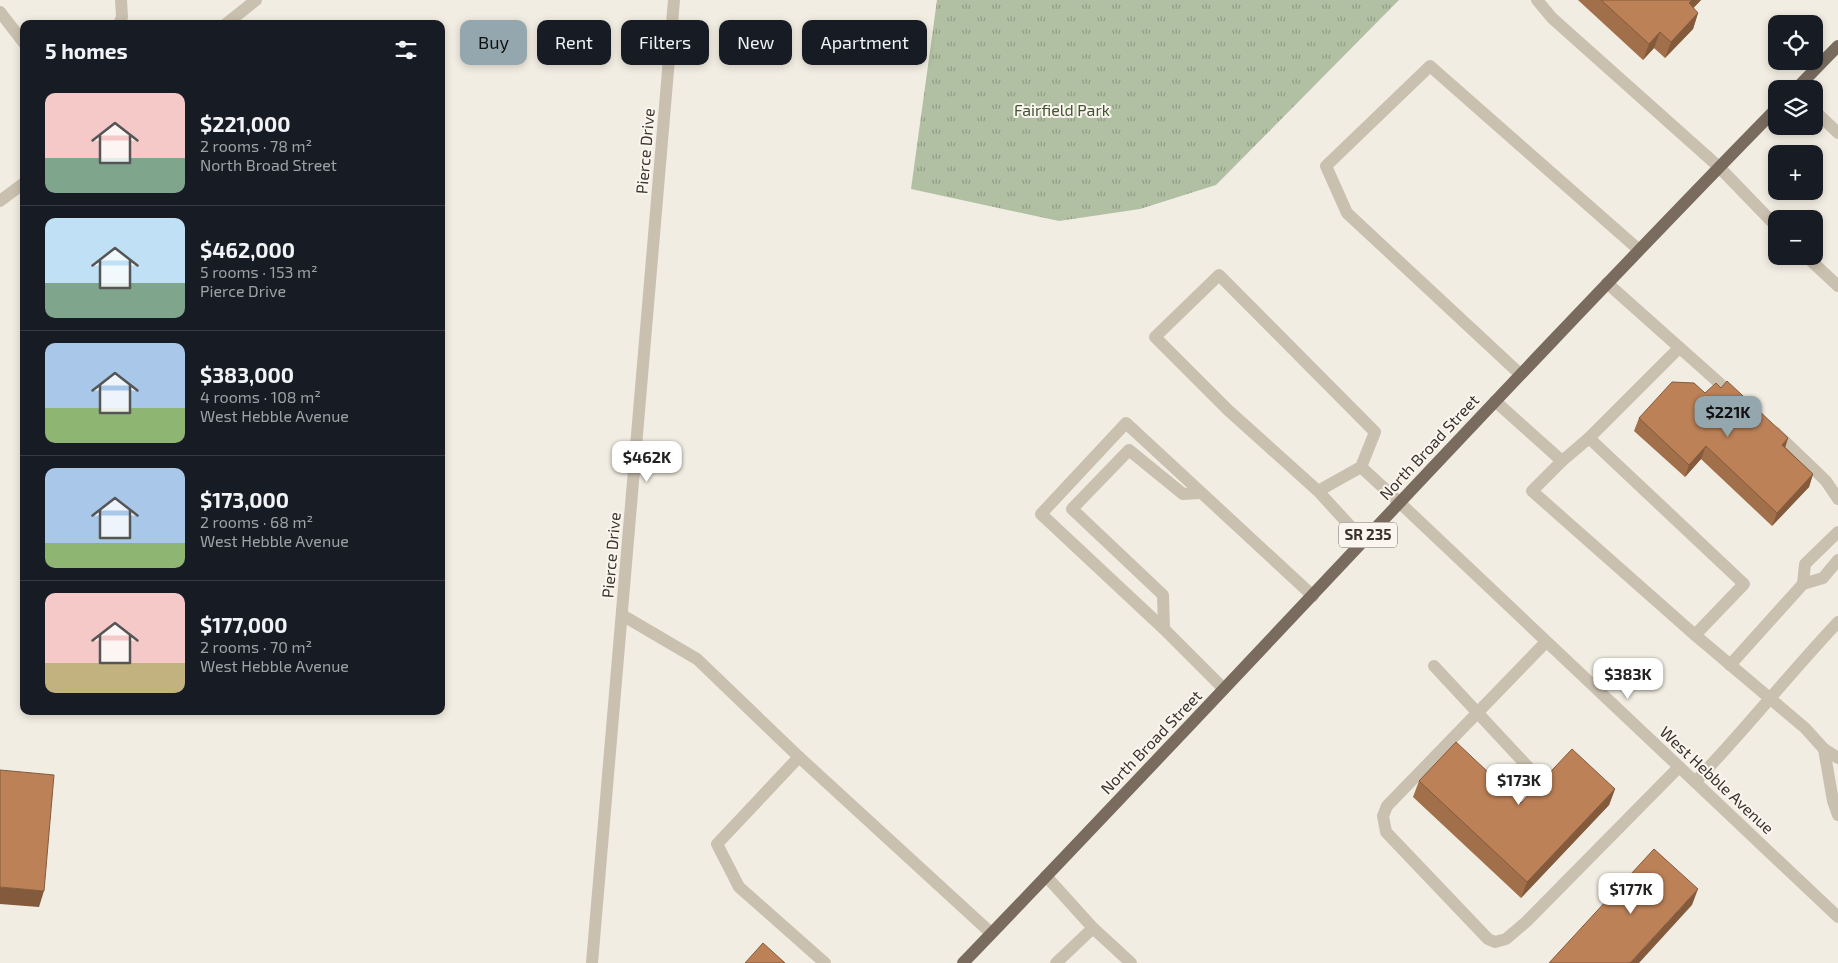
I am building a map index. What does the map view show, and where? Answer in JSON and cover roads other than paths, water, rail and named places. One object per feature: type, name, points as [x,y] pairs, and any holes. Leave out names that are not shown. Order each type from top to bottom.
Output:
[{"type":"main road","points":[[1805,80],[1838,46]]},
{"type":"main road","name":"North Broad Street","points":[[963,963],[1313,596],[1363,540],[1638,249],[1768,117]]},
{"type":"street","points":[[121,0],[121,20]]},
{"type":"street","points":[[231,20],[256,0]]},
{"type":"street","name":"Pierce Drive","points":[[592,963],[674,0]]},
{"type":"street","points":[[1537,0],[1552,18],[1719,167],[1768,218]]},
{"type":"street","points":[[0,12],[20,38]]},
{"type":"street","points":[[1520,374],[1347,213],[1326,166],[1430,66],[1638,249]]},
{"type":"street","points":[[1823,119],[1838,133]]},
{"type":"street","points":[[0,202],[20,186]]},
{"type":"street","points":[[1816,265],[1838,286]]},
{"type":"street","points":[[1318,491],[1361,467],[1375,432],[1219,275],[1155,337],[1228,410],[1318,491],[1363,540]]},
{"type":"street","points":[[1607,282],[1743,404]]},
{"type":"street","points":[[1679,348],[1589,438],[1562,461],[1532,491],[1695,635],[1805,728],[1824,749],[1838,758]]},
{"type":"street","points":[[1495,400],[1562,461]]},
{"type":"street","points":[[1764,422],[1826,481],[1838,498]]},
{"type":"street","points":[[1224,689],[1164,629],[1041,514],[1126,423],[1313,596]]},
{"type":"street","points":[[1589,438],[1744,584],[1695,635]]},
{"type":"street","points":[[1164,629],[1163,595],[1072,509],[1130,450],[1183,494],[1202,493]]},
{"type":"street","name":"West Hebble Avenue","points":[[1361,467],[1838,917]]},
{"type":"street","points":[[1804,584],[1805,564],[1838,532]]},
{"type":"street","points":[[1730,665],[1804,584],[1823,578],[1838,560]]},
{"type":"street","points":[[622,615],[696,659],[991,934]]},
{"type":"street","points":[[1695,782],[1838,622]]},
{"type":"street","points":[[1546,642],[1476,712],[1387,806],[1384,816],[1386,832],[1488,939],[1495,942],[1506,939],[1526,922],[1679,766]]},
{"type":"street","points":[[1434,666],[1530,769]]},
{"type":"street","points":[[1824,749],[1833,801],[1838,815]]},
{"type":"street","points":[[799,757],[717,844],[739,886],[825,963]]},
{"type":"street","points":[[1046,876],[1093,928],[1131,963]]},
{"type":"street","points":[[1056,963],[1093,928]]},
{"type":"park label","name":"Fairfield Park","points":[[1062,110]]}]
